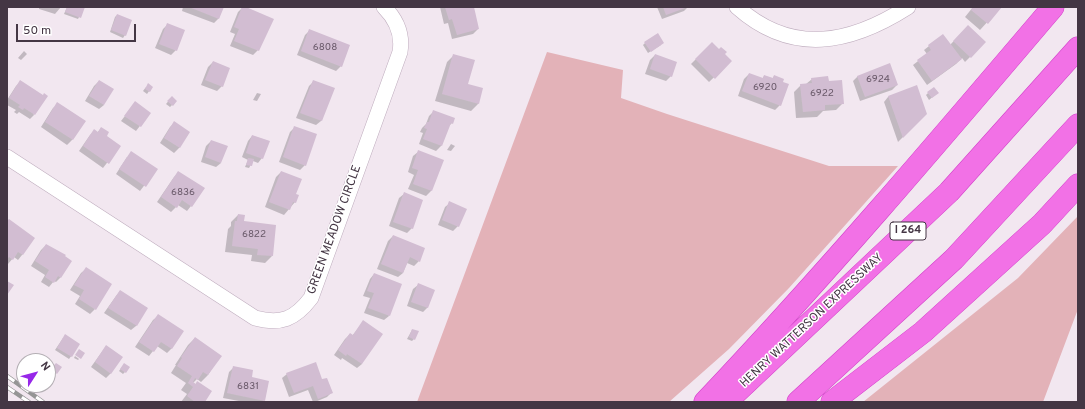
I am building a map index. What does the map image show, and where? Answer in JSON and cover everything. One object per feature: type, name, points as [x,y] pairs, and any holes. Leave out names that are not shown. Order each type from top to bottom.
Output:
[{"type":"highway","points":[[705,402],[772,331],[881,208],[1053,7]]},
{"type":"highway","name":"HENRY WATTERSON EXPRESSWAY","points":[[726,402],[949,192],[1078,48]]},
{"type":"highway","points":[[798,402],[954,259],[1078,125]]},
{"type":"highway","points":[[832,402],[923,332],[1042,224],[1078,185]]},
{"type":"street","name":"GREEN MEADOW CIRCLE","points":[[7,158],[255,318],[265,321],[290,318],[303,309],[311,298],[400,52],[401,37],[396,22],[392,15],[384,7]]},
{"type":"street","points":[[738,7],[750,18],[767,29],[786,36],[808,40],[832,38],[860,31],[891,18],[908,7]]},
{"type":"shaded area","points":[[547,52],[623,70],[621,98],[667,114],[829,166],[898,166],[789,288],[729,349],[669,402],[417,402]]},
{"type":"shaded area","points":[[1078,216],[1078,309],[1043,402],[863,402],[1018,278]]},
{"type":"building","points":[[67,7],[85,7],[81,18],[65,12]]},
{"type":"building","points":[[189,7],[224,7],[219,19]]},
{"type":"building","points":[[242,7],[246,7],[274,19],[259,51],[234,41],[239,29],[234,27]]},
{"type":"building","points":[[445,7],[474,7],[479,29],[457,35],[452,19],[449,20]]},
{"type":"building","points":[[663,7],[688,7],[666,15]]},
{"type":"building","points":[[973,7],[1002,7],[988,24],[971,10]]},
{"type":"building","points":[[117,14],[132,20],[126,36],[111,30]]},
{"type":"building","points":[[167,23],[185,30],[177,51],[159,44]]},
{"type":"building","points":[[968,25],[986,42],[971,58],[953,41]]},
{"type":"building","points":[[309,29],[350,45],[342,67],[301,51]]},
{"type":"building","points":[[658,33],[664,43],[651,52],[644,42]]},
{"type":"building","points":[[943,34],[962,59],[932,81],[917,60],[931,50],[928,45]]},
{"type":"building","points":[[712,42],[719,49],[721,47],[727,52],[725,54],[732,61],[715,79],[695,59]]},
{"type":"building","points":[[453,54],[475,60],[468,84],[483,88],[479,104],[442,94]]},
{"type":"building","points":[[655,54],[677,62],[672,77],[650,69]]},
{"type":"building","points":[[213,61],[230,68],[223,87],[205,80]]},
{"type":"building","points":[[890,63],[898,85],[865,97],[857,76]]},
{"type":"building","points":[[749,73],[763,78],[764,75],[773,78],[774,75],[784,79],[783,82],[789,84],[781,106],[742,91]]},
{"type":"building","points":[[828,76],[829,81],[842,80],[844,104],[825,105],[825,110],[803,112],[800,84],[812,83],[811,78]]},
{"type":"building","points":[[20,80],[43,95],[44,93],[48,96],[35,115],[24,108],[23,110],[18,107],[20,105],[9,98]]},
{"type":"building","points":[[99,80],[114,89],[104,105],[89,96]]},
{"type":"building","points":[[313,80],[335,88],[322,121],[300,113]]},
{"type":"building","points":[[148,83],[153,87],[150,92],[145,89]]},
{"type":"building","points":[[917,85],[927,114],[903,138],[888,96]]},
{"type":"building","points":[[934,87],[939,93],[932,98],[927,92]]},
{"type":"building","points":[[172,96],[177,101],[173,106],[167,101]]},
{"type":"building","points":[[135,101],[151,113],[141,127],[124,116]]},
{"type":"building","points":[[57,102],[86,121],[73,140],[45,122]]},
{"type":"building","points":[[433,110],[455,118],[453,124],[451,123],[442,146],[423,139],[427,129],[424,128],[427,122],[429,122]]},
{"type":"building","points":[[174,121],[190,132],[180,148],[164,138]]},
{"type":"building","points":[[294,126],[317,134],[306,166],[283,157]]},
{"type":"building","points":[[101,127],[109,132],[107,136],[121,146],[109,164],[83,146],[94,129],[98,132]]},
{"type":"building","points":[[252,135],[270,141],[263,159],[246,153]]},
{"type":"building","points":[[211,140],[228,146],[221,163],[205,157]]},
{"type":"building","points":[[418,150],[444,160],[432,191],[413,184],[418,170],[412,168]]},
{"type":"building","points":[[131,151],[158,169],[146,187],[119,169]]},
{"type":"building","points":[[248,158],[254,159],[252,166],[246,165]]},
{"type":"building","points":[[178,171],[205,188],[192,207],[182,200],[177,208],[161,197]]},
{"type":"building","points":[[281,171],[302,179],[296,194],[299,195],[296,203],[293,202],[290,210],[269,202]]},
{"type":"building","points":[[404,192],[423,200],[413,229],[393,222]]},
{"type":"building","points":[[449,201],[467,209],[459,227],[442,220]]},
{"type":"building","points":[[238,214],[245,215],[244,221],[276,225],[273,256],[257,255],[258,249],[232,246],[235,221],[237,221]]},
{"type":"building","points":[[9,219],[35,238],[23,255],[18,252],[13,260],[9,257],[7,259],[7,221]]},
{"type":"building","points":[[393,235],[425,248],[420,262],[410,257],[403,273],[381,264]]},
{"type":"building","points":[[46,244],[66,255],[65,256],[72,261],[61,278],[58,276],[54,283],[45,277],[49,270],[35,261]]},
{"type":"building","points":[[86,267],[112,284],[96,310],[79,299],[84,290],[74,285]]},
{"type":"building","points":[[374,273],[402,284],[390,316],[368,308],[374,293],[367,291]]},
{"type":"building","points":[[7,281],[14,285],[7,295]]},
{"type":"building","points":[[418,283],[435,290],[428,308],[411,302]]},
{"type":"building","points":[[120,290],[148,308],[137,326],[108,308]]},
{"type":"building","points":[[158,314],[184,331],[172,349],[161,342],[154,352],[139,342]]},
{"type":"building","points":[[363,320],[383,334],[362,364],[338,350],[350,333],[353,335]]},
{"type":"building","points":[[412,329],[419,331],[415,340],[409,337]]},
{"type":"building","points":[[65,334],[80,344],[72,357],[57,348]]},
{"type":"building","points":[[195,337],[222,356],[208,375],[203,372],[198,380],[195,378],[193,382],[196,384],[197,381],[212,391],[205,402],[195,402],[187,396],[193,387],[188,383],[192,376],[177,366],[182,358],[181,357]]},
{"type":"building","points":[[106,345],[123,357],[111,374],[95,362]]},
{"type":"building","points":[[79,349],[85,353],[81,359],[75,355]]},
{"type":"building","points":[[316,362],[322,379],[327,378],[333,393],[318,399],[313,386],[294,393],[286,373]]},
{"type":"building","points":[[56,363],[62,367],[57,374],[56,373]]},
{"type":"building","points":[[124,363],[130,367],[126,373],[120,369]]},
{"type":"building","points":[[233,366],[253,370],[252,377],[269,381],[265,401],[227,393]]},
{"type":"railway","points":[[7,376],[43,402]]},
{"type":"railway","points":[[7,387],[29,402]]}]
